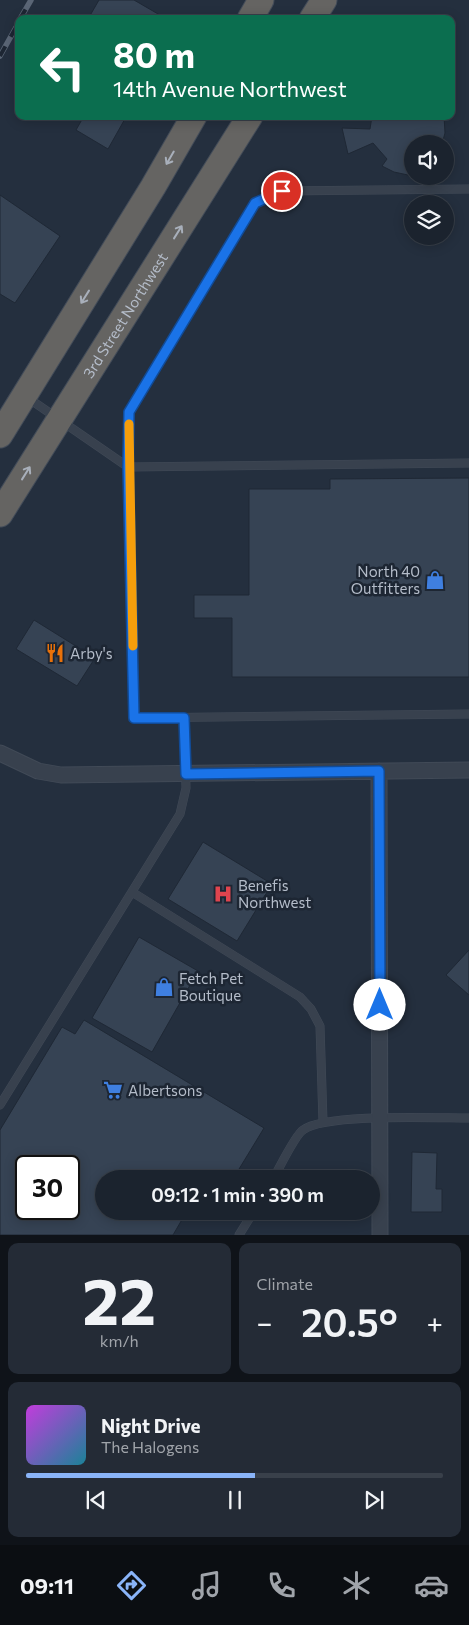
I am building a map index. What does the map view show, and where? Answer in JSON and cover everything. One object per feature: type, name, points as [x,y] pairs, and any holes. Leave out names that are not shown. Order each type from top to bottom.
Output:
[{"type":"highway","points":[[252,15],[261,0]]},
{"type":"highway","points":[[315,15],[324,0]]},
{"type":"highway","points":[[0,435],[153,187],[192,120]]},
{"type":"highway","name":"3rd Street Northwest","points":[[0,514],[248,120]]},
{"type":"street","points":[[0,753],[38,771],[61,775],[469,770]]},
{"type":"street","points":[[379,771],[380,1235]]},
{"type":"lane","points":[[469,189],[282,191],[255,203],[129,412],[128,467],[134,718],[469,714]]},
{"type":"lane","points":[[24,396],[128,467],[469,463]]},
{"type":"lane","points":[[0,1105],[180,814],[186,788],[184,718]]},
{"type":"lane","points":[[132,892],[300,997],[311,1009],[320,1026],[323,1122]]},
{"type":"lane","points":[[278,1170],[302,1130],[323,1122],[380,1118],[469,1118]]},
{"type":"lane","points":[[240,1235],[249,1220]]},
{"type":"building","points":[[99,0],[134,0],[160,15],[90,15]]},
{"type":"building","points":[[82,120],[124,120],[108,149],[76,130]]},
{"type":"building","points":[[371,120],[444,120],[445,133],[444,135],[404,135],[404,174],[382,166],[387,159],[373,143],[348,154],[342,128],[370,129]]},
{"type":"building","points":[[0,195],[60,236],[15,303],[0,294]]},
{"type":"building","points":[[469,478],[469,677],[232,677],[232,618],[194,618],[194,595],[249,595],[249,489],[330,489],[330,479]]},
{"type":"building","name":"Arby's","points":[[34,620],[95,658],[77,686],[16,649]]},
{"type":"building","points":[[203,842],[272,884],[237,941],[168,899]]},
{"type":"building","points":[[139,937],[198,971],[152,1052],[92,1018]]},
{"type":"building","points":[[469,950],[469,995],[446,975]]},
{"type":"building","name":"Albertsons","points":[[84,1020],[264,1128],[238,1170],[95,1170],[95,1220],[182,1220],[173,1235],[0,1235],[0,1130],[62,1027],[75,1034]]},
{"type":"building","points":[[412,1152],[437,1153],[436,1189],[442,1189],[442,1212],[411,1212]]},
{"type":"railway","points":[[22,15],[31,0]]},
{"type":"railway","points":[[0,56],[15,29]]},
{"type":"slow traffic","points":[[129,424],[128,467],[133,646]]},
{"type":"place","name":"North 40 Outfitters","points":[[435,580]]},
{"type":"place","name":"Arby's","points":[[55,653]]},
{"type":"place","name":"Benefis Northwest","points":[[223,894]]},
{"type":"place","name":"Fetch Pet Boutique","points":[[164,987]]},
{"type":"place","name":"Albertsons","points":[[113,1090]]},
{"type":"route","points":[[282,191],[255,203],[129,412],[128,467],[134,718],[184,718],[186,774],[379,771],[380,1005]]}]
